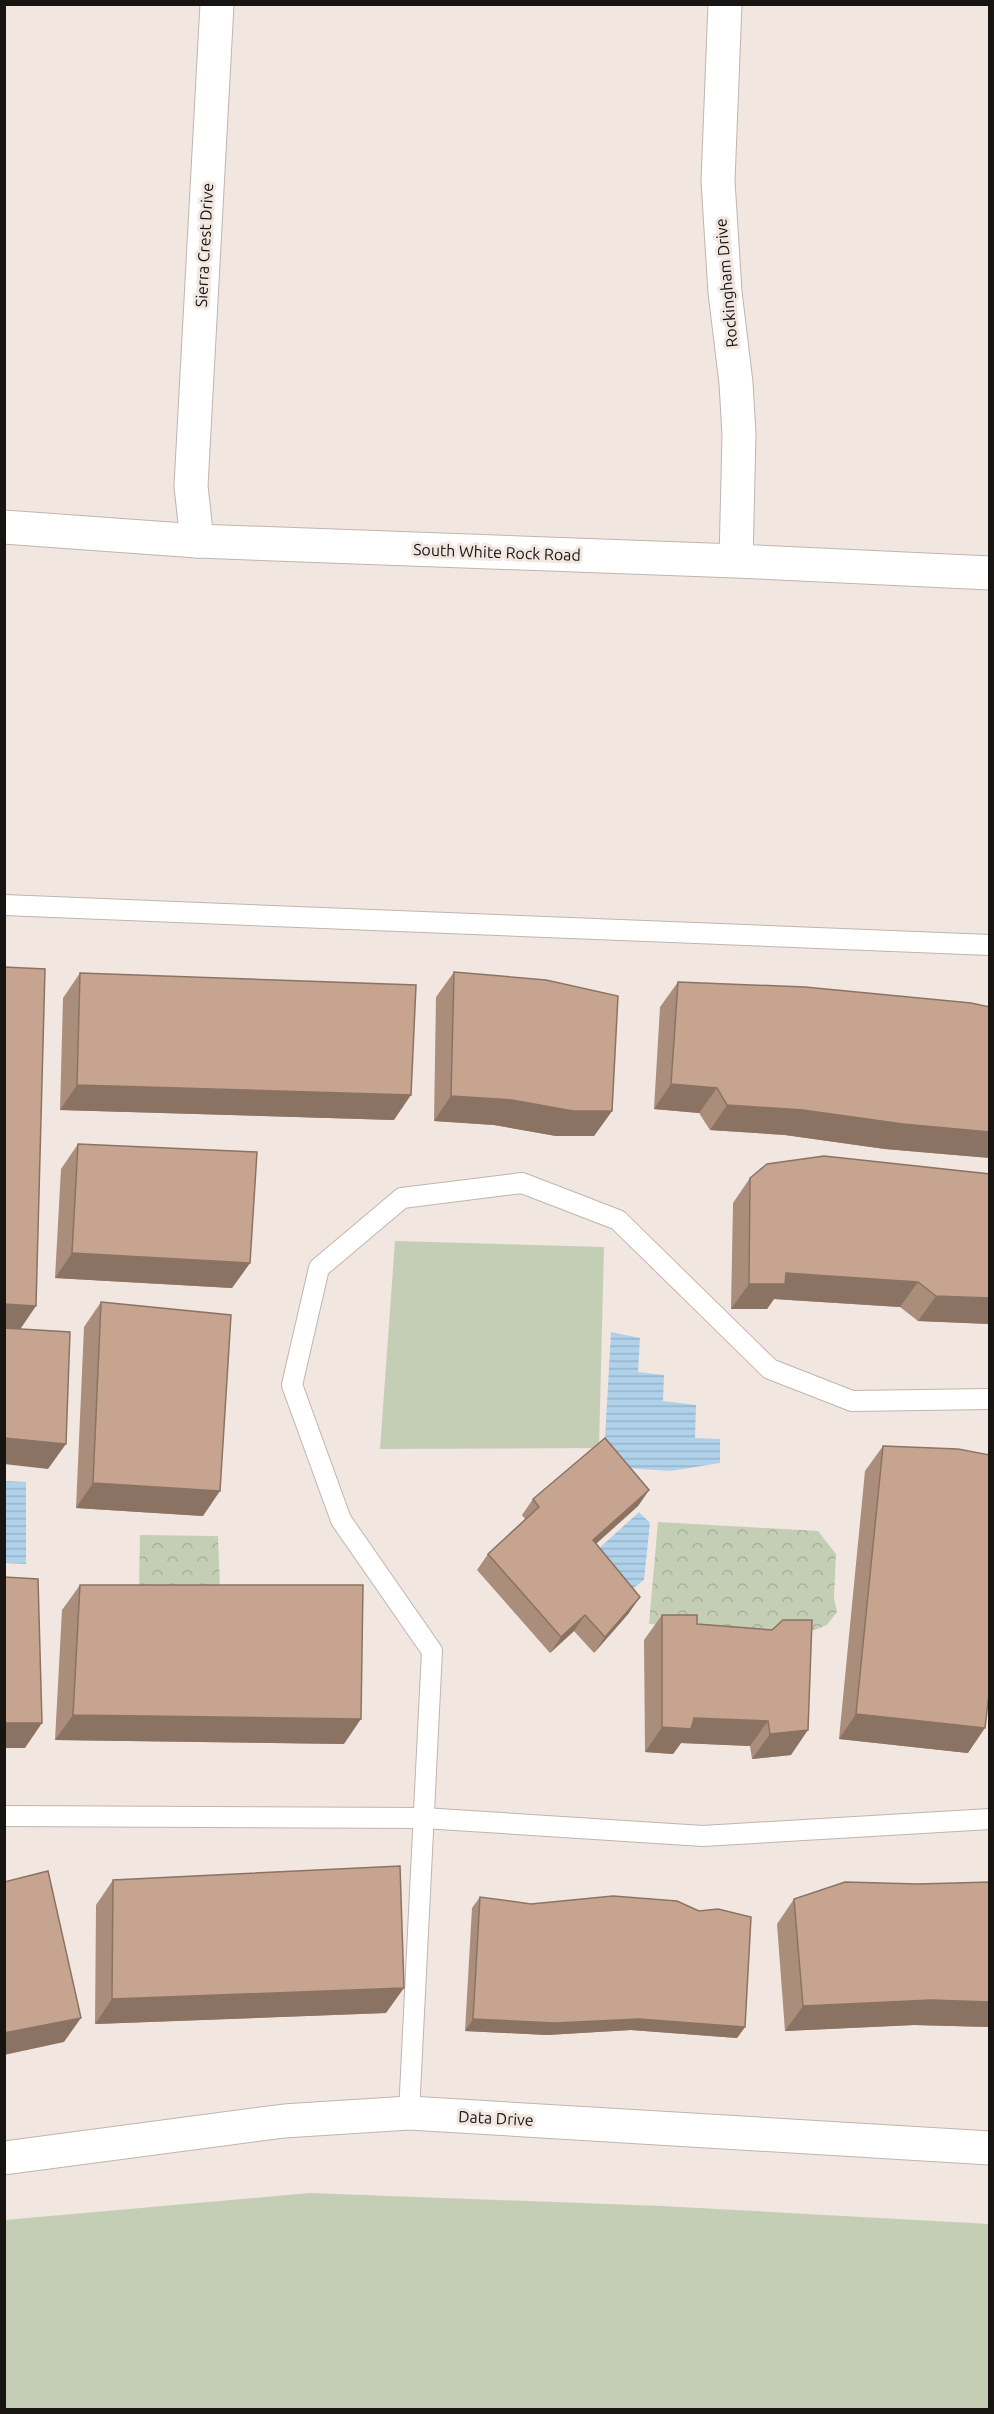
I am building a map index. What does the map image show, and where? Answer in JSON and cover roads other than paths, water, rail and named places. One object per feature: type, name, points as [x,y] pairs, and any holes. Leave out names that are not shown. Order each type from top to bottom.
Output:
[{"type":"street","name":"Sierra Crest Drive","points":[[197,541],[191,486],[217,4]]},
{"type":"street","name":"Rockingham Drive","points":[[726,4],[718,181],[725,292],[736,383],[739,435],[736,561]]},
{"type":"street","name":"South White Rock Road","points":[[4,527],[197,541],[990,573]]},
{"type":"street","name":"Data Drive","points":[[4,2158],[284,2121],[409,2113],[990,2148]]},
{"type":"lane","points":[[4,905],[990,945]]},
{"type":"lane","points":[[409,2113],[432,1651],[340,1520],[292,1385],[319,1268],[402,1198],[522,1183],[618,1220],[770,1369],[852,1401],[990,1399]]},
{"type":"lane","points":[[4,1816],[423,1818],[703,1836],[990,1819]]},
{"type":"water","points":[[611,1332],[640,1338],[638,1372],[664,1375],[663,1401],[696,1405],[695,1438],[720,1439],[720,1463],[670,1471],[613,1467],[604,1457]]},
{"type":"water","points":[[5,1481],[26,1482],[26,1564],[5,1563]]},
{"type":"water","points":[[639,1512],[650,1523],[644,1580],[618,1600],[585,1561]]}]
